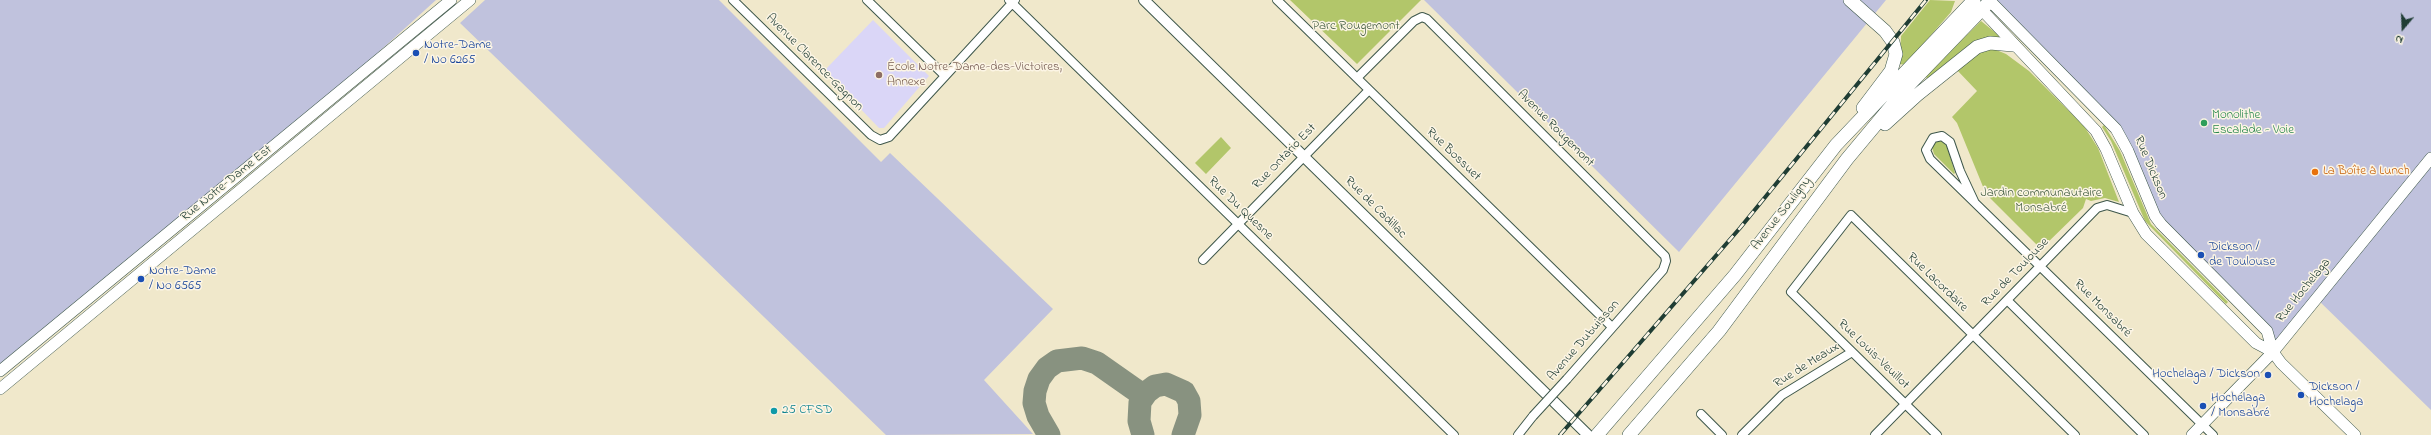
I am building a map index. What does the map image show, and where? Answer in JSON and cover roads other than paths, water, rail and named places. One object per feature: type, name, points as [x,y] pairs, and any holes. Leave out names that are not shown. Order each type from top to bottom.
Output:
[{"type":"highway","points":[[1836,145],[1889,74],[1895,60],[1895,48],[1890,37],[1850,0]]},
{"type":"highway","name":"Avenue Souligny","points":[[1597,435],[1748,258],[1836,145],[1982,4]]},
{"type":"highway","name":"Avenue Souligny","points":[[1629,434],[1719,331],[1847,159],[1908,86],[1982,4]]},
{"type":"highway","points":[[1847,159],[1917,95],[1966,54],[1987,44],[2013,45]]},
{"type":"main road","name":"Rue Notre-Dame Est","points":[[0,371],[450,0]]},
{"type":"main road","name":"Rue Notre-Dame Est","points":[[0,389],[342,108],[470,0]]},
{"type":"main road","name":"Rue Dickson","points":[[1982,4],[2013,45],[2096,131],[2106,149],[2133,213],[2155,244],[2256,343],[2273,352]]},
{"type":"main road","name":"Rue Dickson","points":[[1982,4],[2116,130],[2128,151],[2158,220],[2267,330],[2273,352],[2284,366],[2355,435]]},
{"type":"main road","points":[[332,98],[342,108]]},
{"type":"main road","name":"Rue Hochelaga","points":[[2192,435],[2273,352],[2431,158]]},
{"type":"street","name":"Avenue Clarence-Gagnon","points":[[734,0],[871,135],[880,140],[889,137],[944,75]]},
{"type":"street","points":[[867,0],[944,75],[1012,1]]},
{"type":"street","name":"Rue de Cadillac","points":[[1144,0],[1588,435]]},
{"type":"street","name":"Rue Bossuet","points":[[1277,0],[1612,327]]},
{"type":"street","name":"Rue Du Quesne","points":[[1012,1],[1454,435]]},
{"type":"street","name":"Avenue Rougemont","points":[[1357,78],[1414,21],[1422,17],[1432,23],[1661,252],[1666,261]]},
{"type":"street","name":"Rue Ontario Est","points":[[1203,260],[1369,90]]},
{"type":"street","name":"Rue Monsabré","points":[[1974,201],[1960,170],[1950,142],[1942,136],[1933,138],[1926,150],[1930,159],[2213,435]]},
{"type":"street","name":"Rue de Toulouse","points":[[1875,435],[2040,266],[2101,206],[2107,205],[2133,213]]},
{"type":"street","name":"Rue Lacordaire","points":[[1791,292],[1851,216],[2075,435]]},
{"type":"street","name":"Avenue Dubuisson","points":[[1518,435],[1533,416],[1663,270],[1666,261]]},
{"type":"street","name":"Rue Louis-Veuillot","points":[[1791,292],[1937,435]]},
{"type":"street","points":[[2007,300],[2144,435]]},
{"type":"street","name":"Rue de Meaux","points":[[1742,435],[1782,395],[1852,352]]},
{"type":"street","points":[[1701,414],[1722,435]]},
{"type":"railway","points":[[1560,435],[1740,228],[1926,0]]},
{"type":"place","name":"Notre-Dame / No 6265","points":[[416,53]]},
{"type":"place","name":"École Notre-Dame-des-Victoires, Annexe","points":[[879,75]]},
{"type":"place","name":"Monolithe Escalade - Voie","points":[[2204,123]]},
{"type":"place","name":"La Boîte à Lunch","points":[[2315,172]]},
{"type":"place","name":"Dickson / de Toulouse","points":[[2201,255]]},
{"type":"place","name":"Notre-Dame / No 6565","points":[[141,279]]},
{"type":"place","name":"Hochelaga / Dickson","points":[[2268,375]]},
{"type":"place","name":"Dickson / Hochelaga","points":[[2301,395]]},
{"type":"place","name":"Hochelaga / Monsabré","points":[[2203,406]]},
{"type":"place","name":"25 CFSD","points":[[774,411]]},
{"type":"park label","name":"Parc Rougemont","points":[[1356,27]]},
{"type":"park label","name":"Jardin communautaire Monsabré","points":[[2041,202]]}]
